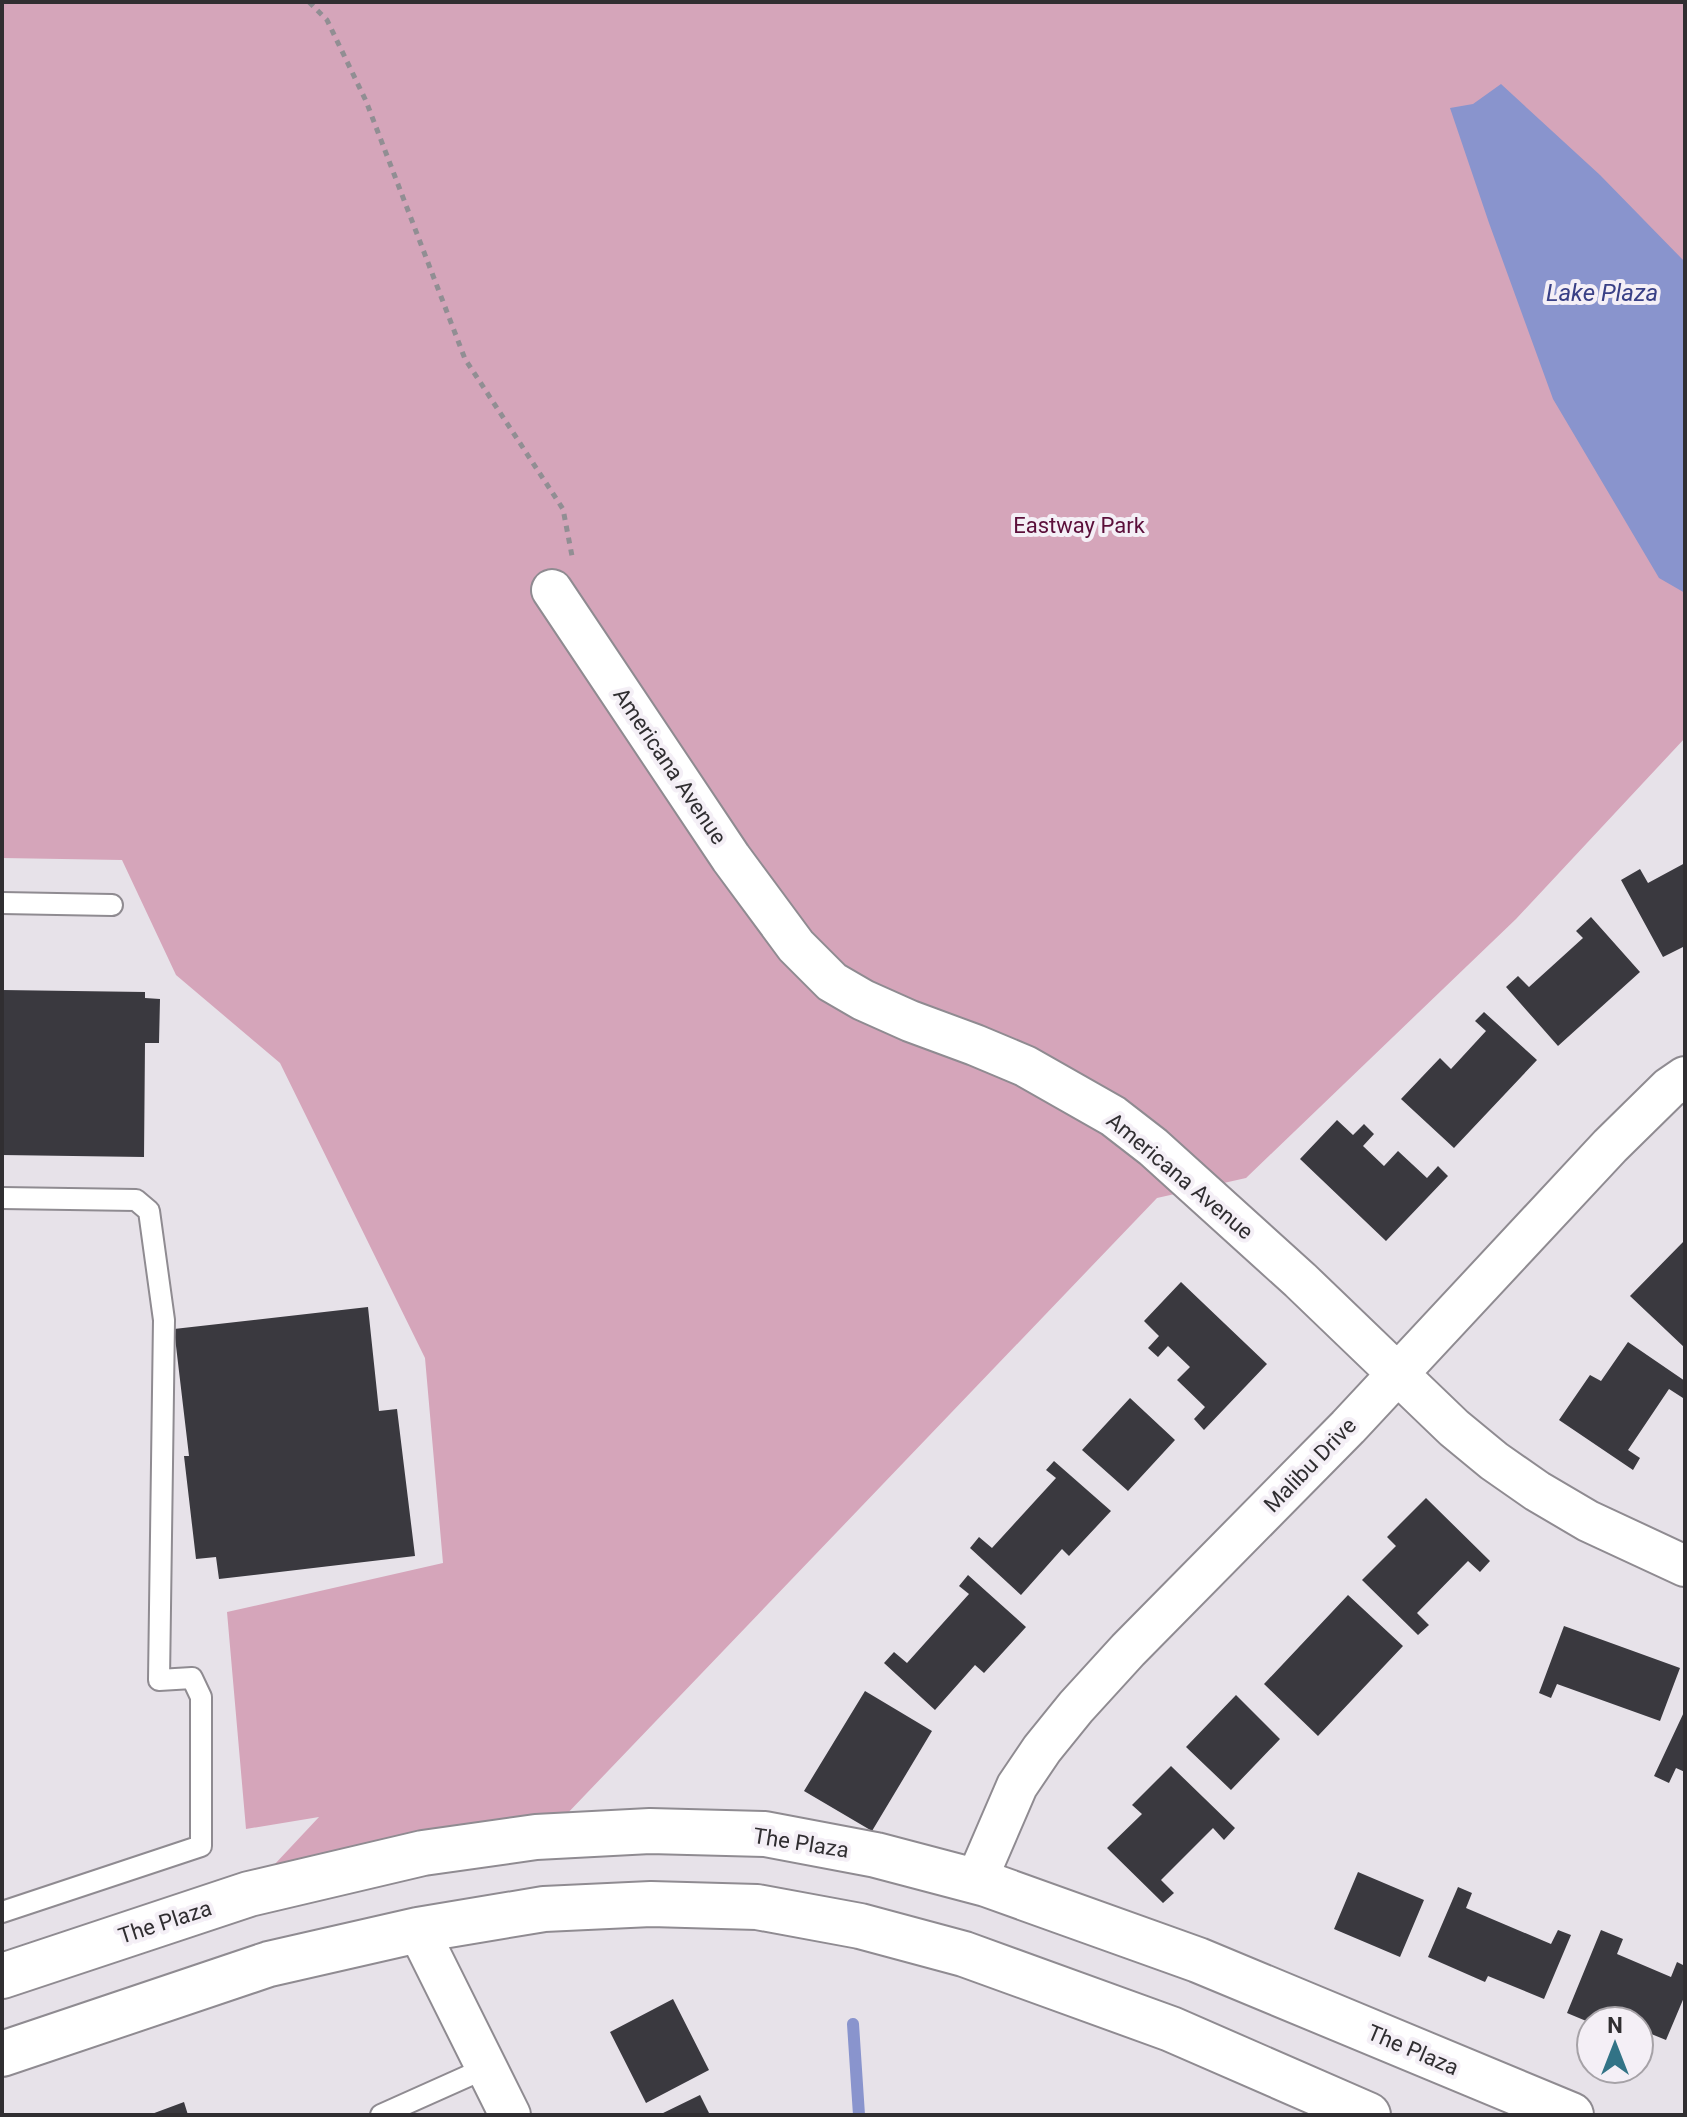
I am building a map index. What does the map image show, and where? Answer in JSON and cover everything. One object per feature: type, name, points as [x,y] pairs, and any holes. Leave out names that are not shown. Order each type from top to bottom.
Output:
[{"type":"main road","name":"The Plaza","points":[[2,1976],[249,1894],[423,1853],[536,1837],[650,1831],[765,1834],[876,1855],[976,1881],[1198,1960],[1571,2115]]},
{"type":"main road","points":[[2,2054],[269,1964],[418,1930],[544,1909],[651,1904],[757,1907],[860,1926],[964,1954],[1171,2029],[1368,2115]]},
{"type":"street","name":"Americana Avenue","points":[[552,590],[731,858],[796,946],[832,982],[910,1021],[1025,1066],[1113,1116],[1165,1157],[1300,1280],[1454,1428],[1494,1461],[1588,1521],[1685,1566]]},
{"type":"street","name":"Malibu Drive","points":[[976,1881],[1017,1786],[1076,1707],[1128,1650],[1348,1427],[1610,1146],[1669,1088],[1685,1077]]},
{"type":"street","points":[[418,1930],[510,2115]]},
{"type":"lane","points":[[2,903],[112,905]]},
{"type":"lane","points":[[2,1198],[136,1200],[149,1211],[164,1320],[159,1680],[192,1678],[201,1697],[201,1846],[2,1912]]},
{"type":"lane","points":[[381,2115],[486,2068]]},
{"type":"path","points":[[309,2],[327,20],[366,101],[465,359],[563,509],[574,563],[552,590]]},
{"type":"green space","name":"Eastway Park","points":[[2,2],[1685,2],[1685,738],[1516,919],[1246,1178],[1157,1198],[563,1818],[417,1833],[274,1865],[319,1817],[246,1829],[227,1612],[443,1563],[425,1358],[280,1063],[176,975],[122,860],[2,858]]},
{"type":"water","name":"Lake Plaza","points":[[1501,84],[1600,175],[1685,262],[1685,593],[1659,578],[1553,399],[1489,223],[1450,108],[1473,104]]},
{"type":"building","points":[[1685,863],[1685,946],[1663,957],[1621,880],[1640,869],[1648,883]]},
{"type":"building","points":[[1591,917],[1640,972],[1558,1046],[1506,987],[1518,976],[1529,987],[1583,938],[1576,931]]},
{"type":"building","points":[[2,990],[145,992],[145,998],[160,999],[159,1043],[145,1043],[144,1157],[2,1155]]},
{"type":"building","points":[[1484,1012],[1537,1060],[1454,1148],[1401,1099],[1440,1058],[1451,1069],[1486,1031],[1475,1021]]},
{"type":"building","points":[[1337,1120],[1353,1135],[1364,1124],[1374,1134],[1363,1146],[1384,1166],[1398,1151],[1427,1178],[1438,1166],[1448,1176],[1386,1241],[1300,1159]]},
{"type":"building","points":[[1685,1240],[1685,1348],[1630,1296]]},
{"type":"building","points":[[1181,1282],[1267,1364],[1204,1430],[1194,1419],[1205,1407],[1177,1380],[1190,1367],[1168,1346],[1158,1357],[1148,1348],[1159,1336],[1144,1321]]},
{"type":"building","points":[[368,1307],[379,1411],[397,1409],[415,1556],[219,1579],[216,1557],[196,1559],[184,1456],[189,1456],[174,1329]]},
{"type":"building","points":[[1628,1342],[1685,1381],[1685,1396],[1683,1398],[1669,1389],[1628,1450],[1640,1458],[1633,1470],[1559,1420],[1590,1375],[1601,1381]]},
{"type":"building","points":[[1130,1398],[1175,1440],[1128,1491],[1082,1450]]},
{"type":"building","points":[[1054,1461],[1111,1511],[1069,1556],[1062,1549],[1021,1595],[970,1548],[979,1537],[992,1548],[1056,1478],[1046,1470]]},
{"type":"building","points":[[1426,1498],[1490,1561],[1480,1572],[1468,1561],[1417,1613],[1429,1625],[1418,1635],[1362,1580],[1396,1546],[1387,1537]]},
{"type":"building","points":[[968,1575],[1026,1627],[984,1673],[975,1665],[935,1710],[884,1663],[894,1652],[907,1663],[969,1594],[959,1586]]},
{"type":"building","points":[[1348,1595],[1403,1646],[1318,1736],[1264,1684]]},
{"type":"building","points":[[1564,1626],[1680,1668],[1660,1721],[1557,1684],[1551,1698],[1539,1693]]},
{"type":"building","points":[[865,1691],[932,1731],[872,1831],[804,1791]]},
{"type":"building","points":[[1236,1695],[1280,1739],[1231,1790],[1186,1747]]},
{"type":"building","points":[[1685,1710],[1685,1772],[1676,1768],[1669,1783],[1654,1776]]},
{"type":"building","points":[[1171,1766],[1235,1828],[1224,1840],[1213,1828],[1161,1880],[1174,1893],[1163,1903],[1107,1848],[1142,1814],[1132,1805]]},
{"type":"building","points":[[1358,1872],[1424,1900],[1400,1957],[1334,1929]]},
{"type":"building","points":[[1458,1887],[1472,1893],[1466,1908],[1551,1944],[1558,1930],[1571,1935],[1544,1999],[1488,1976],[1485,1982],[1428,1957]]},
{"type":"building","points":[[1601,1930],[1623,1939],[1617,1954],[1671,1977],[1677,1962],[1685,1966],[1685,1995],[1666,2040],[1655,2036],[1655,2005],[1575,2005],[1575,2016],[1567,2013]]},
{"type":"building","points":[[673,1999],[709,2070],[646,2103],[610,2032]]},
{"type":"building","points":[[700,2095],[710,2115],[659,2115]]},
{"type":"building","points":[[184,2102],[188,2115],[149,2115]]},
{"type":"waterway","points":[[853,2024],[859,2115]]}]
